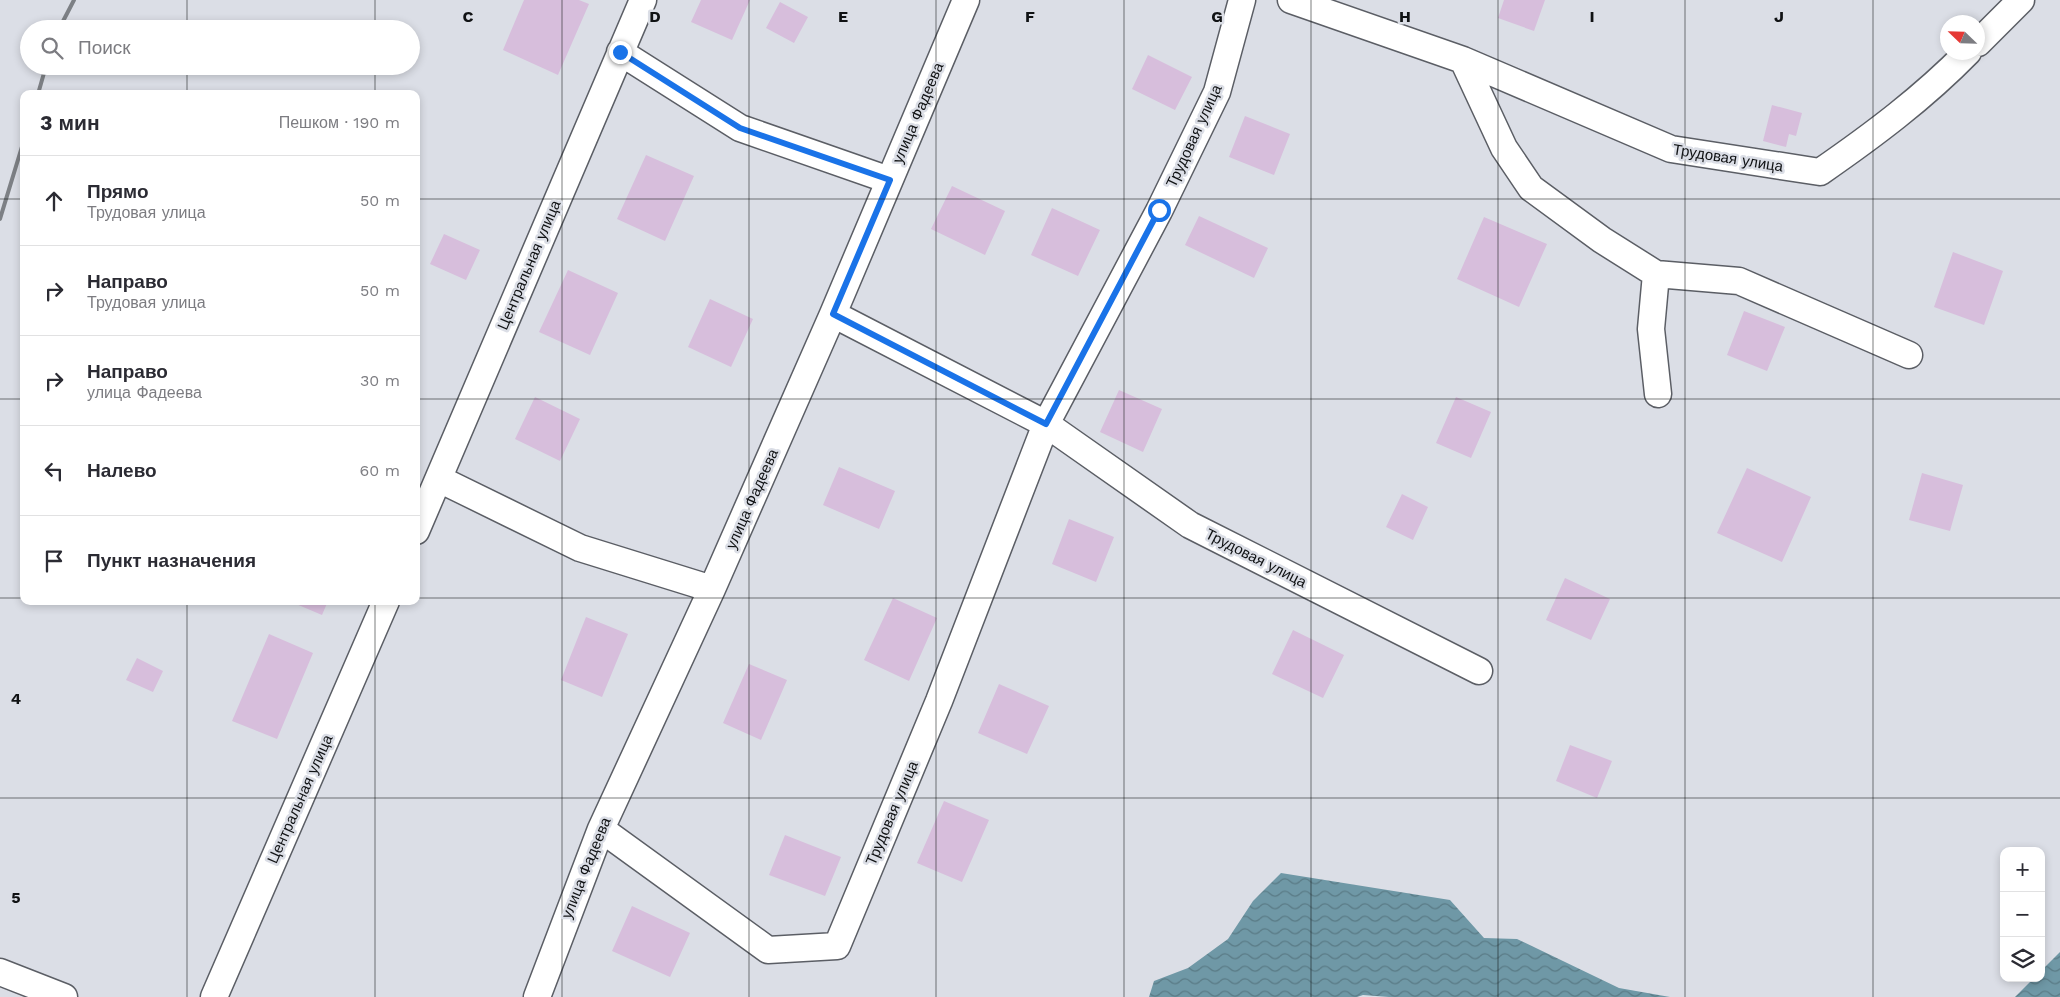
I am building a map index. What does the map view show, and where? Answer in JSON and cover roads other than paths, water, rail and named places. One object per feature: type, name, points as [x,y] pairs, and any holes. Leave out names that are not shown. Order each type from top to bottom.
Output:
[{"type":"street","name":"Центральная улица","points":[[420,522],[643,0]]},
{"type":"street","name":"улица Фадеева","points":[[537,997],[601,829],[712,589],[833,314],[966,0]]},
{"type":"street","name":"Трудовая улица","points":[[601,829],[768,950],[837,946],[939,701],[1046,424],[1159,210],[1217,92],[1242,0]]},
{"type":"street","name":"Трудовая улица","points":[[1294,0],[1463,60],[1671,149],[1820,172],[1872,136],[1941,80],[1960,60]]},
{"type":"street","points":[[1985,37],[2022,0]]},
{"type":"street","points":[[620,52],[740,128],[890,180]]},
{"type":"street","points":[[1463,60],[1504,148],[1531,188],[1602,240],[1656,274],[1739,280],[1910,355]]},
{"type":"street","points":[[1656,274],[1651,329],[1658,394]]},
{"type":"street","name":"Трудовая улица","points":[[833,314],[1046,424],[1190,525],[1479,670]]},
{"type":"street","points":[[439,479],[580,548],[712,589]]},
{"type":"street","name":"Центральная улица","points":[[214,997],[384,605]]},
{"type":"street","points":[[0,972],[64,997]]},
{"type":"water","points":[[1281,873],[1450,900],[1484,938],[1517,939],[1619,988],[1670,997],[1389,997],[1363,995],[1357,997],[1149,997],[1154,981],[1188,968],[1228,939],[1253,901]]},
{"type":"water","points":[[2060,952],[2060,997],[2015,997],[2030,982],[2045,982],[2045,967]]},
{"type":"railway","points":[[64,20],[74,0]]},
{"type":"railway","points":[[39,90],[43,75]]},
{"type":"railway","points":[[0,219],[20,153]]}]
